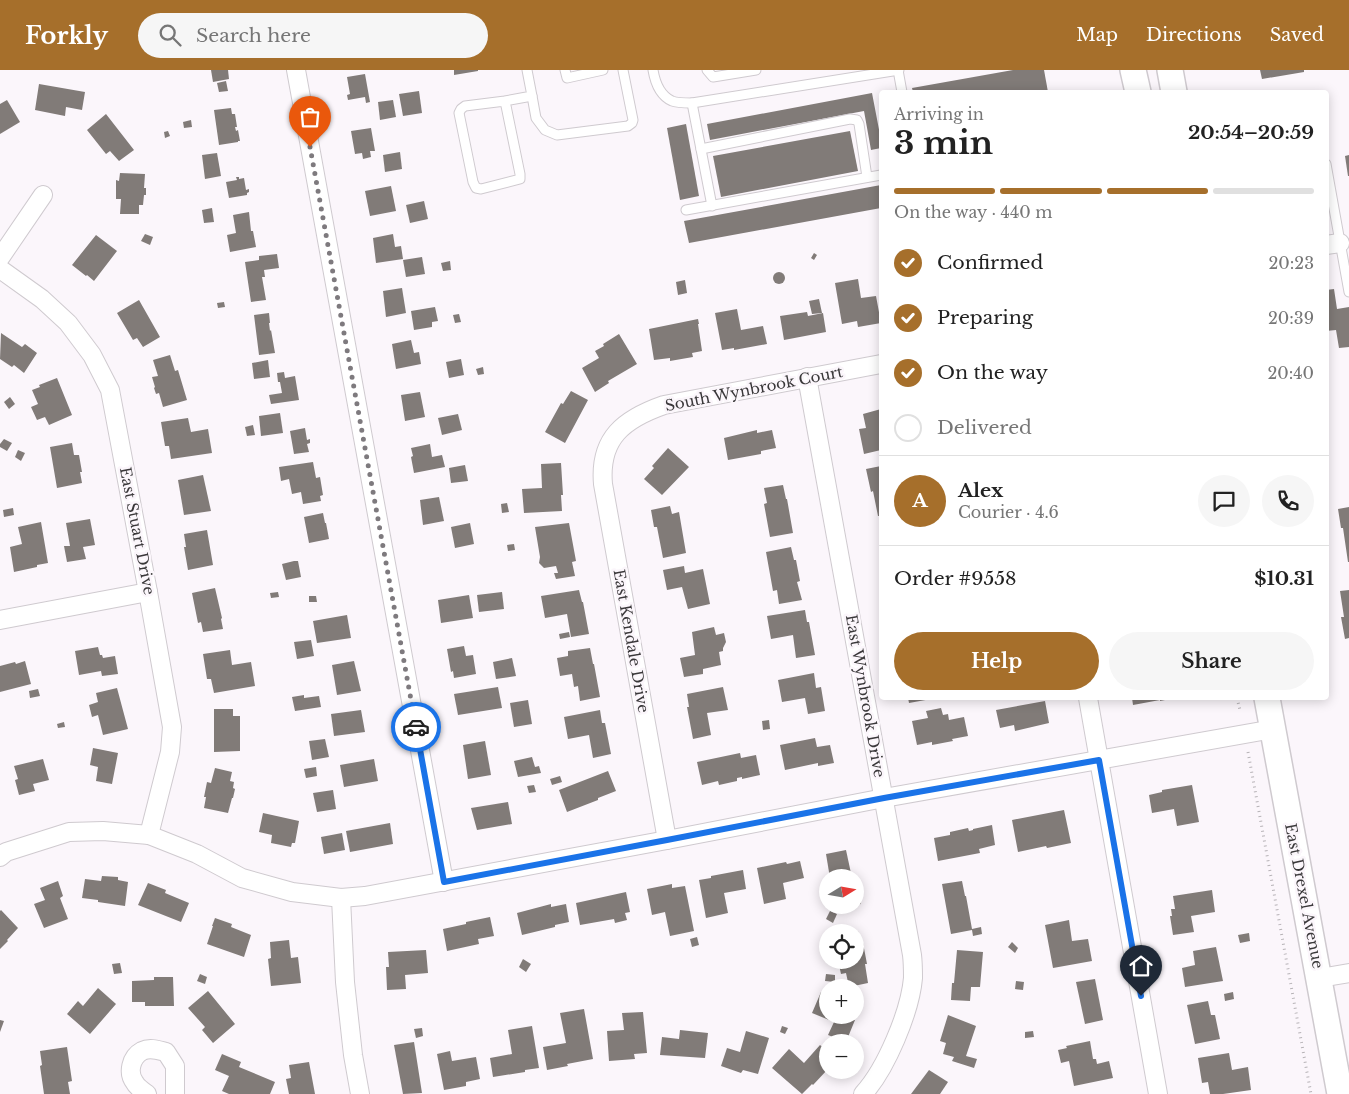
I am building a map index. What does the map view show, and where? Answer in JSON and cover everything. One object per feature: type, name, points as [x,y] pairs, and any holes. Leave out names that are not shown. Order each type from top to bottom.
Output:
[{"type":"street","points":[[296,70],[444,882]]},
{"type":"street","points":[[1133,70],[1138,90]]},
{"type":"street","points":[[1170,70],[1174,90]]},
{"type":"street","points":[[0,258],[44,195]]},
{"type":"street","name":"East Stuart Drive","points":[[0,269],[42,299],[68,324],[92,355],[110,390],[172,727],[170,752],[149,835]]},
{"type":"street","name":"South Wynbrook Court","points":[[610,442],[620,429],[632,419],[648,410],[664,405],[879,364]]},
{"type":"street","name":"East Wynbrook Drive","points":[[807,378],[912,955],[913,979],[905,1014],[888,1056],[863,1094]]},
{"type":"street","name":"East Kendale Drive","points":[[610,442],[603,465],[603,484],[667,840]]},
{"type":"street","points":[[0,620],[148,592]]},
{"type":"street","points":[[1088,700],[1158,1094]]},
{"type":"street","name":"East Drexel Avenue","points":[[1267,700],[1340,1094]]},
{"type":"street","points":[[0,857],[6,852],[69,832],[103,831],[149,835],[197,854],[242,878],[292,892],[342,898],[365,896],[884,798],[1273,729]]},
{"type":"street","points":[[342,898],[345,982],[360,1094]]},
{"type":"street","points":[[1320,978],[1349,973]]},
{"type":"street","points":[[147,1094],[134,1083],[130,1072],[132,1060],[142,1051],[153,1049],[166,1052],[175,1066],[175,1094]]},
{"type":"lane","points":[[527,70],[536,118],[545,130],[557,135],[628,126],[632,123],[633,120],[622,70]]},
{"type":"lane","points":[[565,70],[567,78],[603,70]]},
{"type":"lane","points":[[653,70],[656,85],[663,94],[672,101],[692,103],[859,73],[898,70],[902,90]]},
{"type":"lane","points":[[706,70],[713,77],[756,70]]},
{"type":"lane","points":[[505,101],[520,179],[481,189],[476,188],[473,182],[459,113],[461,109],[465,106],[532,96]]},
{"type":"lane","points":[[692,103],[712,206]]},
{"type":"lane","points":[[701,149],[850,119],[857,120],[867,177]]},
{"type":"lane","points":[[686,210],[879,175]]},
{"type":"lane","points":[[1329,198],[1333,244],[1349,292]]},
{"type":"path","points":[[1238,700],[1240,710]]},
{"type":"path","points":[[1248,752],[1311,1094]]},
{"type":"building","points":[[211,70],[228,70],[229,79],[213,82]]},
{"type":"building","points":[[454,70],[478,70],[478,71],[454,75]]},
{"type":"building","points":[[1013,70],[1044,70],[1048,90],[912,90],[912,88]]},
{"type":"building","points":[[1260,70],[1304,70],[1304,72],[1262,79]]},
{"type":"building","points":[[365,74],[370,102],[366,103],[365,97],[348,100],[347,95],[350,94],[347,77]]},
{"type":"building","points":[[226,81],[228,91],[219,92],[217,83]]},
{"type":"building","points":[[39,84],[85,92],[82,110],[66,107],[65,116],[35,110]]},
{"type":"building","points":[[419,91],[422,113],[403,116],[399,94]]},
{"type":"building","points":[[872,93],[879,130],[879,148],[871,150],[864,111],[710,140],[707,124]]},
{"type":"building","points":[[7,100],[20,122],[0,134],[0,104]]},
{"type":"building","points":[[393,100],[396,117],[380,120],[378,102]]},
{"type":"building","points":[[231,108],[232,114],[235,114],[237,127],[235,127],[236,131],[238,130],[240,141],[219,145],[214,110]]},
{"type":"building","points":[[106,114],[134,150],[119,161],[110,151],[106,154],[87,130]]},
{"type":"building","points":[[191,120],[192,127],[184,128],[183,122]]},
{"type":"building","points":[[686,124],[699,196],[680,200],[667,128]]},
{"type":"building","points":[[371,128],[375,151],[370,151],[371,157],[363,159],[362,153],[355,154],[351,131]]},
{"type":"building","points":[[168,131],[170,136],[165,138],[164,132]]},
{"type":"building","points":[[850,131],[858,171],[721,197],[713,156]]},
{"type":"building","points":[[400,152],[402,169],[385,172],[383,155]]},
{"type":"building","points":[[217,153],[221,176],[205,179],[202,155]]},
{"type":"building","points":[[1349,155],[1349,176],[1348,176],[1345,156]]},
{"type":"building","points":[[120,173],[145,174],[144,188],[146,188],[146,195],[144,195],[143,205],[139,205],[139,214],[120,214],[121,199],[116,199],[116,180],[119,181]]},
{"type":"building","points":[[236,177],[239,177],[239,179],[244,178],[246,190],[249,189],[249,192],[247,195],[229,198],[226,182],[237,180]]},
{"type":"building","points":[[879,185],[879,208],[689,243],[684,221]]},
{"type":"building","points":[[391,186],[396,211],[370,216],[365,191]]},
{"type":"building","points":[[424,201],[428,219],[410,223],[406,205]]},
{"type":"building","points":[[212,208],[214,222],[204,223],[202,210]]},
{"type":"building","points":[[249,212],[251,231],[253,231],[256,247],[230,252],[227,235],[236,233],[233,215]]},
{"type":"building","points":[[145,234],[153,237],[150,245],[141,241]]},
{"type":"building","points":[[393,234],[395,247],[401,246],[403,259],[376,263],[373,238]]},
{"type":"building","points":[[96,235],[117,251],[94,281],[72,265]]},
{"type":"building","points":[[814,253],[817,255],[814,260],[811,258]]},
{"type":"building","points":[[277,254],[279,268],[264,270],[265,277],[262,277],[266,300],[251,302],[245,262],[259,260],[259,256]]},
{"type":"building","points":[[422,257],[425,274],[406,277],[403,260]]},
{"type":"building","points":[[450,261],[451,270],[443,271],[441,263]]},
{"type":"building","points":[[779,272],[785,278],[779,284],[773,278]]},
{"type":"building","points":[[858,279],[861,298],[876,296],[879,323],[858,327],[857,321],[842,324],[835,283]]},
{"type":"building","points":[[685,280],[687,293],[678,295],[676,282]]},
{"type":"building","points":[[402,288],[406,313],[386,317],[383,291]]},
{"type":"building","points":[[1334,289],[1337,309],[1349,307],[1349,347],[1339,348],[1336,330],[1329,331],[1329,290]]},
{"type":"building","points":[[819,299],[822,313],[812,314],[809,301]]},
{"type":"building","points":[[139,300],[160,337],[143,347],[137,338],[133,340],[117,313]]},
{"type":"building","points":[[224,302],[225,307],[218,308],[217,303]]},
{"type":"building","points":[[435,307],[438,321],[432,322],[432,327],[414,330],[411,311]]},
{"type":"building","points":[[737,309],[741,330],[763,326],[767,344],[734,350],[734,348],[722,350],[715,313]]},
{"type":"building","points":[[807,312],[808,316],[823,313],[826,332],[784,340],[780,316]]},
{"type":"building","points":[[269,313],[270,331],[275,353],[259,355],[254,315]]},
{"type":"building","points":[[459,314],[461,322],[455,323],[453,315]]},
{"type":"building","points":[[698,319],[702,351],[692,353],[693,357],[670,361],[670,358],[654,360],[649,329]]},
{"type":"building","points":[[1,333],[22,347],[25,344],[37,353],[24,373],[14,365],[12,367],[0,359]]},
{"type":"building","points":[[619,334],[637,364],[608,381],[609,383],[595,392],[582,368],[599,358],[595,351]]},
{"type":"building","points":[[411,340],[414,353],[419,352],[421,364],[396,369],[392,344]]},
{"type":"building","points":[[170,355],[175,371],[178,370],[187,400],[163,407],[159,393],[156,394],[154,388],[152,377],[158,376],[153,360]]},
{"type":"building","points":[[461,359],[464,375],[449,378],[446,362]]},
{"type":"building","points":[[268,360],[270,377],[254,379],[252,363]]},
{"type":"building","points":[[483,367],[484,374],[478,375],[476,369]]},
{"type":"building","points":[[284,372],[285,378],[295,376],[299,400],[271,404],[269,395],[282,393],[277,373]]},
{"type":"building","points":[[57,378],[72,415],[49,425],[45,417],[37,420],[31,407],[38,404],[32,390]]},
{"type":"building","points":[[571,391],[588,400],[565,443],[545,432],[561,403],[563,404]]},
{"type":"building","points":[[420,392],[425,417],[405,421],[401,395]]},
{"type":"building","points":[[10,397],[15,404],[9,409],[4,402]]},
{"type":"building","points":[[879,410],[879,450],[864,454],[859,429],[866,428],[863,414]]},
{"type":"building","points":[[280,413],[283,433],[261,436],[259,416]]},
{"type":"building","points":[[458,414],[462,430],[442,435],[438,418]]},
{"type":"building","points":[[188,418],[191,432],[208,429],[212,453],[171,459],[169,446],[165,446],[161,422]]},
{"type":"building","points":[[253,425],[255,435],[247,436],[245,427]]},
{"type":"building","points":[[305,428],[307,440],[310,439],[310,443],[307,444],[309,452],[294,454],[290,431]]},
{"type":"building","points":[[757,430],[757,433],[772,430],[776,448],[761,451],[761,454],[728,460],[724,438]]},
{"type":"building","points":[[4,439],[12,443],[7,451],[0,447]]},
{"type":"building","points":[[72,443],[74,455],[79,455],[82,483],[57,488],[50,447]]},
{"type":"building","points":[[430,444],[432,457],[442,455],[445,467],[414,473],[411,448]]},
{"type":"building","points":[[668,448],[689,467],[662,495],[644,479],[654,468],[652,466]]},
{"type":"building","points":[[18,450],[25,453],[21,461],[15,457]]},
{"type":"building","points":[[313,462],[316,478],[320,477],[323,495],[320,496],[321,501],[303,504],[301,492],[292,494],[289,479],[281,481],[279,467]]},
{"type":"building","points":[[561,463],[562,511],[524,513],[522,489],[542,488],[541,464]]},
{"type":"building","points":[[465,465],[468,481],[451,483],[449,468]]},
{"type":"building","points":[[879,466],[879,516],[873,491],[871,492],[866,469]]},
{"type":"building","points":[[203,475],[211,511],[184,515],[178,480]]},
{"type":"building","points":[[783,485],[793,533],[770,537],[764,504],[767,503],[764,488]]},
{"type":"building","points":[[439,497],[444,521],[423,525],[420,500]]},
{"type":"building","points":[[507,503],[509,512],[502,513],[501,504]]},
{"type":"building","points":[[670,506],[672,514],[679,512],[686,553],[663,558],[657,527],[654,527],[651,510]]},
{"type":"building","points":[[1349,507],[1349,562],[1348,562],[1338,509]]},
{"type":"building","points":[[13,508],[14,515],[4,517],[3,510]]},
{"type":"building","points":[[323,513],[329,539],[309,543],[304,517]]},
{"type":"building","points":[[90,519],[95,545],[83,547],[86,559],[67,562],[64,546],[70,546],[66,523]]},
{"type":"building","points":[[41,522],[48,563],[14,572],[10,547],[22,544],[18,527]]},
{"type":"building","points":[[470,523],[474,544],[455,548],[451,527]]},
{"type":"building","points":[[569,523],[576,561],[572,562],[575,576],[556,579],[554,573],[558,573],[556,566],[544,568],[539,563],[540,557],[535,527]]},
{"type":"building","points":[[207,530],[213,565],[188,570],[184,534]]},
{"type":"building","points":[[514,544],[515,550],[508,551],[507,545]]},
{"type":"building","points":[[791,547],[794,560],[796,560],[800,581],[797,582],[802,600],[779,604],[777,590],[773,591],[766,552]]},
{"type":"building","points":[[298,561],[301,577],[286,580],[282,564]]},
{"type":"building","points":[[684,566],[685,573],[703,569],[710,604],[688,609],[682,587],[667,590],[663,570]]},
{"type":"building","points":[[215,588],[223,629],[203,632],[201,622],[198,623],[192,593]]},
{"type":"building","points":[[579,590],[589,634],[571,637],[567,614],[545,618],[541,596]]},
{"type":"building","points":[[1349,590],[1349,638],[1345,639],[1341,617],[1344,617],[1340,591]]},
{"type":"building","points":[[278,592],[279,597],[271,598],[270,593]]},
{"type":"building","points":[[502,592],[504,609],[479,612],[477,595]]},
{"type":"building","points":[[469,595],[473,618],[441,623],[438,600]]},
{"type":"building","points":[[309,596],[316,596],[317,602],[309,602]]},
{"type":"building","points":[[805,610],[815,655],[796,658],[793,635],[771,639],[767,616]]},
{"type":"building","points":[[347,615],[351,638],[317,643],[313,621]]},
{"type":"building","points":[[714,627],[716,635],[724,633],[726,642],[723,651],[719,652],[721,665],[703,669],[703,674],[684,677],[680,658],[695,655],[692,632]]},
{"type":"building","points":[[569,632],[570,637],[560,639],[559,634]]},
{"type":"building","points":[[311,640],[314,656],[297,659],[294,642]]},
{"type":"building","points":[[464,646],[466,656],[473,655],[476,674],[454,678],[453,671],[451,672],[447,649]]},
{"type":"building","points":[[98,647],[103,658],[115,656],[118,674],[102,676],[101,671],[79,675],[75,651]]},
{"type":"building","points":[[590,648],[600,697],[580,701],[578,686],[574,687],[572,674],[560,676],[557,658],[568,656],[568,651]]},
{"type":"building","points":[[230,650],[232,665],[251,662],[255,686],[214,693],[211,679],[207,679],[203,654]]},
{"type":"building","points":[[512,658],[516,676],[496,679],[493,662]]},
{"type":"building","points":[[25,661],[31,684],[0,692],[0,666]]},
{"type":"building","points":[[354,661],[361,691],[337,695],[332,665]]},
{"type":"building","points":[[814,673],[816,688],[821,687],[825,711],[808,714],[805,698],[782,702],[778,680]]},
{"type":"building","points":[[498,687],[502,708],[458,715],[454,694]]},
{"type":"building","points":[[723,687],[728,710],[707,713],[711,735],[693,739],[687,707],[689,707],[687,694]]},
{"type":"building","points":[[117,688],[128,729],[103,735],[98,715],[92,717],[89,705],[98,702],[96,693]]},
{"type":"building","points":[[38,689],[40,696],[30,698],[29,691]]},
{"type":"building","points":[[304,695],[304,698],[319,696],[321,707],[295,711],[292,697]]},
{"type":"building","points":[[528,700],[532,724],[514,727],[510,703]]},
{"type":"building","points":[[908,700],[926,700],[909,703]]},
{"type":"building","points":[[1132,700],[1160,700],[1133,705]]},
{"type":"building","points":[[1045,701],[1049,723],[1015,731],[1014,725],[1000,728],[996,710]]},
{"type":"building","points":[[941,708],[943,715],[948,714],[949,720],[964,717],[968,736],[932,745],[932,742],[917,745],[912,721],[928,718],[926,711]]},
{"type":"building","points":[[214,709],[233,709],[233,716],[240,716],[240,751],[214,752]]},
{"type":"building","points":[[361,710],[365,732],[334,736],[331,714]]},
{"type":"building","points":[[600,710],[602,723],[605,723],[611,754],[593,758],[589,735],[568,739],[564,717]]},
{"type":"building","points":[[769,720],[770,729],[763,730],[762,721]]},
{"type":"building","points":[[64,722],[65,727],[58,728],[57,724]]},
{"type":"building","points":[[815,738],[817,747],[830,745],[834,763],[818,766],[818,763],[785,770],[780,745]]},
{"type":"building","points":[[325,739],[329,757],[312,760],[309,741]]},
{"type":"building","points":[[485,741],[491,775],[468,779],[463,745]]},
{"type":"building","points":[[93,748],[118,753],[112,784],[96,781],[98,767],[90,765]]},
{"type":"building","points":[[740,753],[741,758],[756,755],[760,775],[742,779],[742,777],[737,778],[737,781],[719,785],[718,781],[702,785],[697,762]]},
{"type":"building","points":[[532,757],[535,767],[539,766],[541,773],[518,777],[514,761]]},
{"type":"building","points":[[43,759],[49,780],[33,784],[35,791],[19,795],[15,780],[18,779],[14,766]]},
{"type":"building","points":[[374,759],[378,781],[344,787],[340,765]]},
{"type":"building","points":[[316,767],[317,776],[306,778],[304,769]]},
{"type":"building","points":[[215,768],[232,772],[230,781],[234,782],[233,788],[235,789],[228,813],[204,808],[207,782],[211,783]]},
{"type":"building","points":[[608,771],[616,791],[567,812],[559,790]]},
{"type":"building","points":[[560,776],[562,782],[552,785],[550,779]]},
{"type":"building","points":[[534,785],[536,792],[529,793],[527,786]]},
{"type":"building","points":[[1192,785],[1199,822],[1177,826],[1174,809],[1152,813],[1149,795],[1162,792],[1162,790]]},
{"type":"building","points":[[333,790],[336,809],[317,812],[313,793]]},
{"type":"building","points":[[508,802],[512,824],[477,830],[471,808]]},
{"type":"building","points":[[1064,810],[1071,843],[1018,852],[1012,820]]},
{"type":"building","points":[[263,813],[299,821],[295,843],[292,843],[291,847],[271,843],[272,835],[259,832]]},
{"type":"building","points":[[390,823],[393,844],[350,852],[346,831]]},
{"type":"building","points":[[992,825],[995,845],[979,849],[980,853],[938,861],[934,838],[950,835],[950,832],[968,828],[969,831]]},
{"type":"building","points":[[342,833],[345,850],[324,854],[321,837]]},
{"type":"building","points":[[846,850],[850,869],[828,869],[826,854]]},
{"type":"building","points":[[800,861],[804,878],[783,883],[786,899],[764,904],[757,868]]},
{"type":"building","points":[[743,870],[746,889],[724,893],[728,913],[706,918],[699,880]]},
{"type":"building","points":[[102,876],[118,877],[118,880],[128,882],[125,906],[82,898],[85,879],[101,881]]},
{"type":"building","points":[[58,881],[63,896],[60,898],[68,919],[44,928],[34,904],[45,900],[40,888]]},
{"type":"building","points":[[962,881],[972,929],[981,927],[982,934],[973,936],[972,930],[951,934],[942,884]]},
{"type":"building","points":[[148,883],[166,890],[165,893],[189,903],[181,922],[138,905]]},
{"type":"building","points":[[672,884],[672,888],[685,886],[694,931],[670,936],[665,912],[652,915],[647,889]]},
{"type":"building","points":[[1212,890],[1215,912],[1191,916],[1194,932],[1173,935],[1170,916],[1172,916],[1171,909],[1175,909],[1173,896]]},
{"type":"building","points":[[626,892],[630,912],[625,913],[627,920],[615,923],[614,919],[580,925],[576,903]]},
{"type":"building","points":[[551,904],[551,907],[566,904],[569,922],[522,935],[517,913]]},
{"type":"building","points":[[0,911],[18,928],[0,949]]},
{"type":"building","points":[[828,914],[837,914],[833,923],[826,919]]},
{"type":"building","points":[[490,917],[494,936],[478,939],[479,944],[447,951],[443,929]]},
{"type":"building","points":[[215,918],[232,924],[231,927],[251,935],[244,957],[207,944]]},
{"type":"building","points":[[1069,920],[1072,941],[1088,939],[1092,961],[1053,968],[1045,925]]},
{"type":"building","points":[[1249,933],[1250,941],[1240,943],[1238,935]]},
{"type":"building","points":[[697,937],[699,945],[692,947],[690,939]]},
{"type":"building","points":[[289,940],[291,958],[298,957],[301,983],[271,986],[268,959],[271,958],[270,942]]},
{"type":"building","points":[[1012,942],[1018,948],[1015,953],[1008,947]]},
{"type":"building","points":[[1216,947],[1223,981],[1185,987],[1182,968],[1195,965],[1193,951]]},
{"type":"building","points":[[864,948],[868,983],[864,984],[864,979],[847,979],[846,973],[841,974],[840,969],[864,969]]},
{"type":"building","points":[[426,950],[428,973],[405,975],[406,989],[387,990],[386,967],[389,967],[388,952]]},
{"type":"building","points":[[957,950],[983,952],[980,987],[971,987],[970,1001],[951,1000]]},
{"type":"building","points":[[523,959],[531,964],[526,972],[519,967]]},
{"type":"building","points":[[120,963],[122,973],[114,974],[112,964]]},
{"type":"building","points":[[200,974],[207,977],[205,984],[197,981]]},
{"type":"building","points":[[826,974],[835,975],[835,979],[825,979]]},
{"type":"building","points":[[154,977],[173,977],[174,1006],[145,1006],[145,1002],[132,1002],[132,981],[154,980]]},
{"type":"building","points":[[1095,979],[1103,1020],[1085,1024],[1076,982]]},
{"type":"building","points":[[1016,981],[1024,982],[1023,990],[1015,989]]},
{"type":"building","points":[[98,988],[116,1004],[90,1034],[67,1014],[78,1001],[83,1006]]},
{"type":"building","points":[[208,991],[235,1024],[213,1043],[202,1030],[205,1027],[188,1008]]},
{"type":"building","points":[[1233,992],[1234,999],[1225,1001],[1224,994]]},
{"type":"building","points":[[819,997],[819,1016],[812,1013]]},
{"type":"building","points":[[1208,1001],[1211,1015],[1215,1015],[1220,1039],[1195,1044],[1187,1005]]},
{"type":"building","points":[[584,1009],[593,1059],[547,1070],[543,1047],[566,1043],[560,1013]]},
{"type":"building","points":[[643,1012],[647,1053],[634,1054],[635,1059],[609,1061],[607,1031],[624,1030],[622,1013]]},
{"type":"building","points":[[948,1015],[976,1026],[966,1056],[977,1059],[974,1068],[952,1061],[954,1057],[943,1054],[946,1043],[940,1041]]},
{"type":"building","points":[[0,1020],[4,1021],[0,1032]]},
{"type":"building","points":[[833,1024],[853,1024],[849,1034],[828,1034]]},
{"type":"building","points":[[532,1026],[539,1068],[493,1077],[490,1058],[512,1054],[508,1030]]},
{"type":"building","points":[[782,1026],[788,1028],[785,1034],[780,1032]]},
{"type":"building","points":[[422,1028],[423,1036],[416,1038],[414,1029]]},
{"type":"building","points":[[680,1030],[708,1033],[705,1058],[660,1055],[662,1037],[679,1039]]},
{"type":"building","points":[[746,1031],[769,1038],[758,1074],[743,1070],[741,1073],[721,1066],[727,1048],[740,1052]]},
{"type":"building","points":[[1033,1031],[1034,1037],[1025,1038],[1025,1032]]},
{"type":"building","points":[[1090,1041],[1093,1059],[1096,1059],[1097,1064],[1109,1061],[1113,1078],[1074,1086],[1069,1061],[1061,1063],[1058,1050],[1067,1048],[1066,1046]]},
{"type":"building","points":[[414,1042],[422,1093],[403,1094],[394,1045]]},
{"type":"building","points":[[819,1046],[819,1079],[802,1094],[772,1068],[789,1049],[804,1063]]},
{"type":"building","points":[[67,1047],[72,1081],[68,1082],[70,1094],[44,1094],[40,1051]]},
{"type":"building","points":[[450,1051],[452,1061],[476,1057],[480,1079],[466,1082],[466,1086],[444,1090],[437,1054]]},
{"type":"building","points":[[1229,1053],[1232,1070],[1248,1067],[1251,1090],[1210,1094],[1208,1082],[1202,1083],[1198,1058]]},
{"type":"building","points":[[222,1054],[241,1062],[239,1067],[275,1082],[270,1094],[229,1094],[222,1091],[229,1076],[215,1070]]},
{"type":"building","points":[[309,1062],[315,1094],[289,1094],[286,1079],[291,1078],[289,1065]]},
{"type":"building","points":[[929,1070],[948,1082],[940,1094],[911,1094]]},
{"type":"way so far","points":[[310,147],[416,727]]},
{"type":"route","points":[[416,727],[444,882],[884,798],[1099,760],[1141,996]]}]
